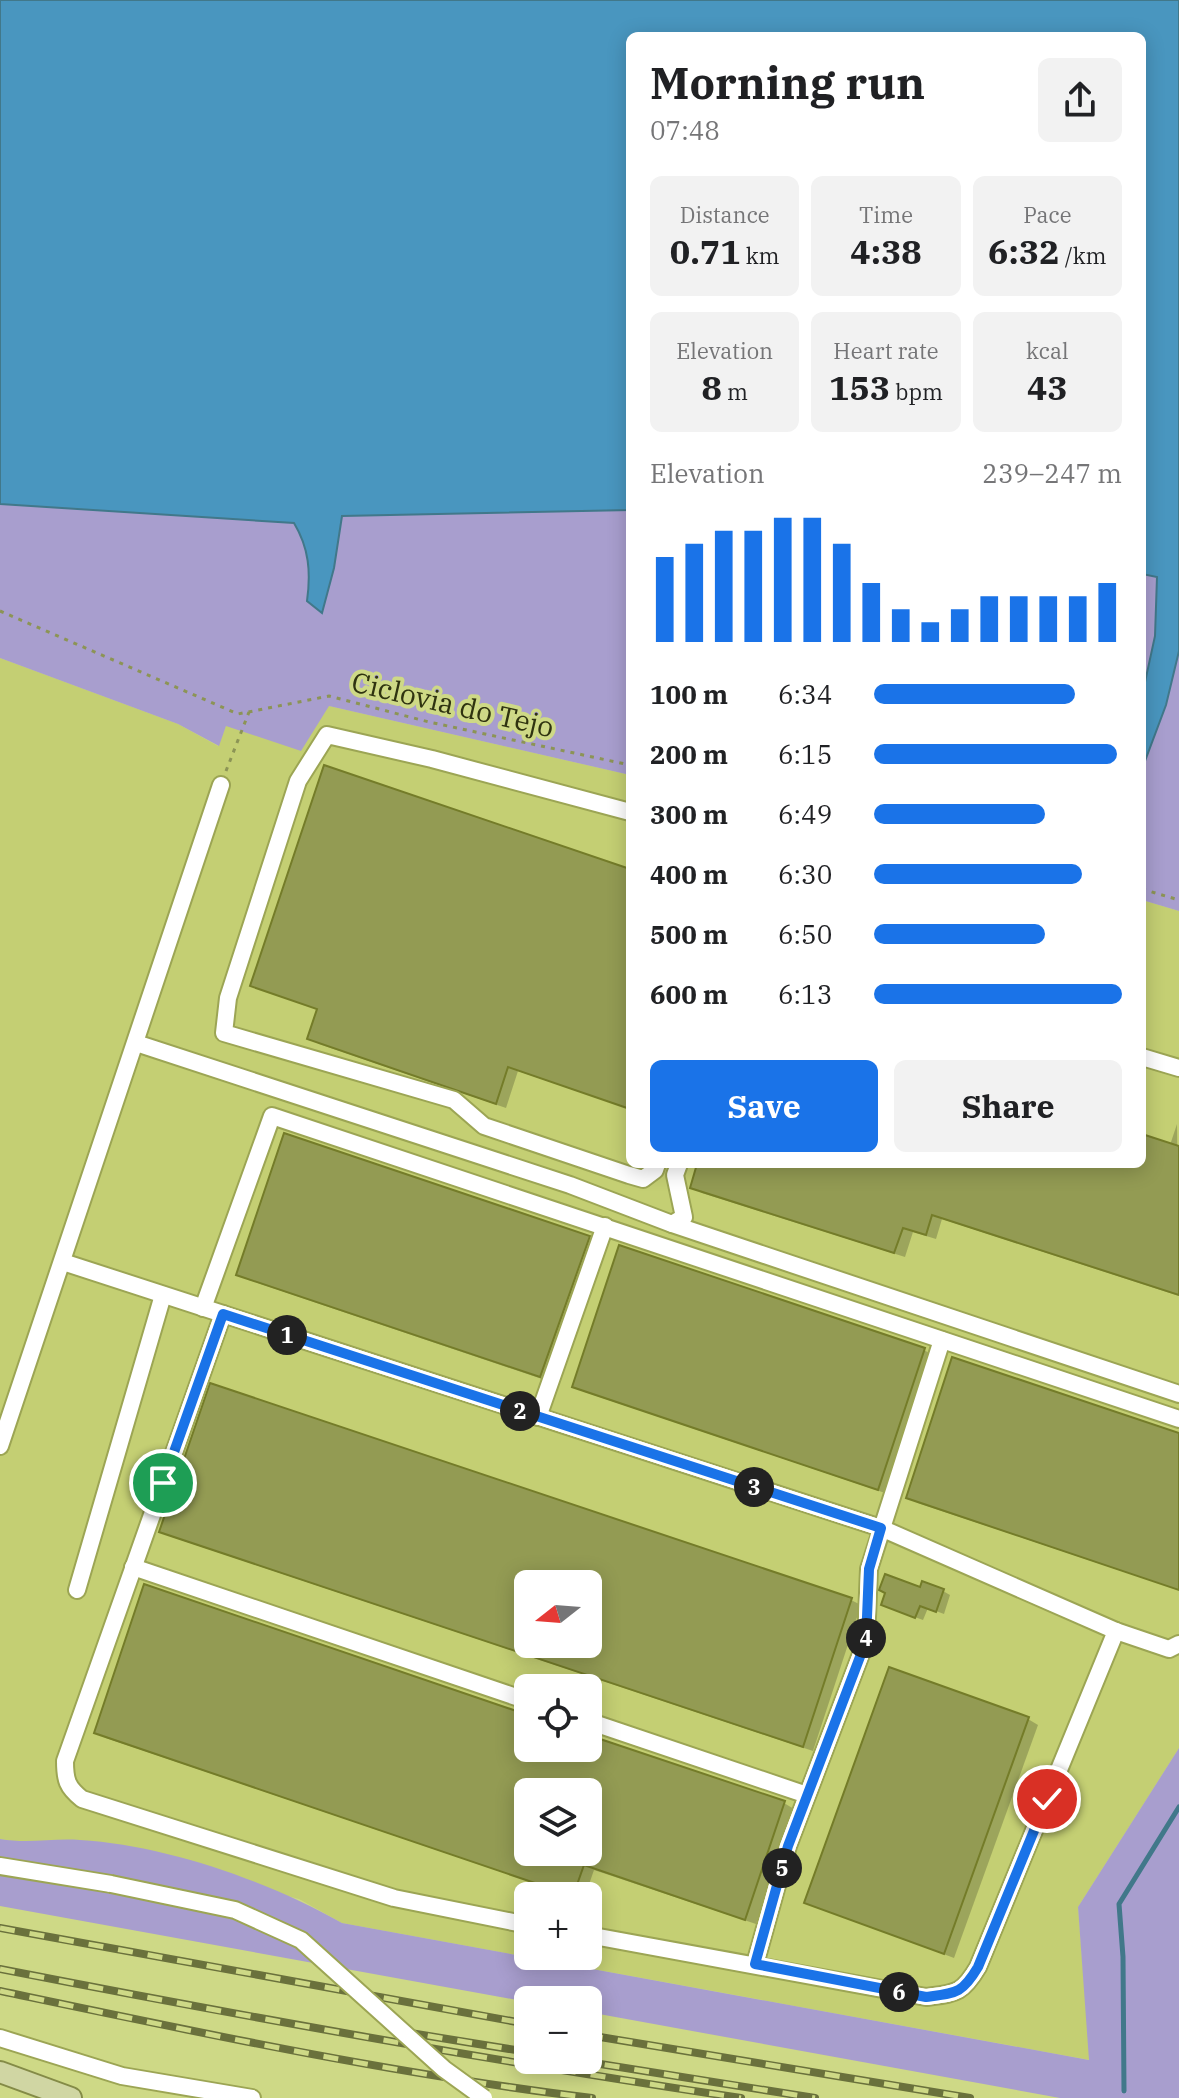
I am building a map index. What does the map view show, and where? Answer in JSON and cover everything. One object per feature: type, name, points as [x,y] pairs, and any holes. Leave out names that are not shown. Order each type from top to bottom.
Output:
[{"type":"main road","points":[[0,2072],[71,2098]]},
{"type":"street","points":[[626,811],[432,759],[327,735],[298,781],[228,998],[224,1033],[454,1100],[484,1126],[643,1179],[656,1168]]},
{"type":"street","points":[[0,1446],[221,785]]},
{"type":"street","points":[[136,1043],[570,1185],[672,1224],[1179,1394]]},
{"type":"street","points":[[1146,1058],[1179,1068]]},
{"type":"street","points":[[203,1308],[272,1116],[1179,1419]]},
{"type":"street","points":[[471,1152],[484,1126]]},
{"type":"street","points":[[672,1224],[684,1217],[675,1175],[678,1168]]},
{"type":"street","points":[[538,1417],[605,1226]]},
{"type":"street","points":[[63,1262],[881,1528],[1116,1631],[1169,1649],[1179,1644]]},
{"type":"street","points":[[77,1590],[163,1295]]},
{"type":"street","points":[[223,1314],[65,1761],[65,1778],[69,1788],[82,1799],[394,1898],[514,1922]]},
{"type":"street","points":[[755,1964],[788,1846],[866,1641],[869,1569],[942,1340]]},
{"type":"street","points":[[133,1567],[514,1696]]},
{"type":"street","points":[[602,1937],[926,1997],[965,1988],[978,1967],[1116,1631]]},
{"type":"street","points":[[602,1726],[807,1795]]},
{"type":"street","points":[[0,1866],[111,1884],[235,1910],[301,1940],[444,2069],[484,2098]]},
{"type":"street","points":[[0,2038],[122,2076],[252,2098]]},
{"type":"path","name":"Ciclovia do Tejo","points":[[0,611],[238,714],[329,696],[429,722],[626,764]]},
{"type":"path","points":[[221,785],[249,712]]},
{"type":"path","points":[[1146,890],[1179,900]]},
{"type":"shaded area","points":[[0,504],[294,523],[308,560],[307,601],[322,612],[334,568],[341,516],[626,510],[626,774],[329,706],[301,751],[226,726],[219,746],[178,724],[0,658]]},
{"type":"shaded area","points":[[1146,575],[1157,577],[1155,636],[1146,678]]},
{"type":"shaded area","points":[[1179,632],[1179,911],[1146,901],[1146,754]]},
{"type":"shaded area","points":[[0,658],[178,724],[218,746],[226,726],[329,706],[626,774],[626,1168],[1146,1168],[1146,901],[1179,911],[1179,1748],[1078,1907],[1090,2060],[599,1970],[602,1970],[602,1882],[514,1882],[514,1955],[342,1923],[299,1899],[79,1840],[25,1843],[0,1839]]},
{"type":"shaded area","points":[[1179,1748],[1179,2098],[1060,2098],[602,2015],[602,1986],[514,1986],[514,1999],[0,1906],[0,1839],[113,1843],[181,1857],[282,1893],[342,1923],[514,1955],[514,1970],[598,1970],[1089,2060],[1078,1907]]},
{"type":"water","points":[[0,0],[1179,0],[1179,651],[1166,705],[1146,758],[1146,678],[1155,636],[1157,577],[1146,575],[1146,32],[626,32],[626,510],[342,516],[334,568],[322,613],[307,601],[308,560],[294,523],[0,504]]},
{"type":"building","points":[[324,765],[626,868],[626,1108],[508,1067],[496,1104],[307,1039],[317,1009],[250,986]]},
{"type":"building","points":[[284,1133],[590,1236],[540,1377],[236,1275]]},
{"type":"building","points":[[1146,1135],[1179,1146],[1179,1295],[932,1215],[926,1235],[903,1228],[894,1253],[690,1188],[696,1168],[1146,1168]]},
{"type":"building","points":[[619,1245],[925,1348],[878,1490],[572,1387]]},
{"type":"building","points":[[952,1357],[1179,1433],[1179,1590],[906,1498]]},
{"type":"building","points":[[210,1383],[852,1598],[803,1747],[602,1680],[602,1674],[584,1674],[536,1658],[602,1658],[602,1570],[514,1570],[514,1651],[159,1532]]},
{"type":"building","points":[[885,1574],[920,1587],[922,1581],[944,1589],[936,1612],[920,1606],[915,1618],[881,1605],[885,1593],[879,1590]]},
{"type":"building","points":[[144,1584],[514,1710],[514,1762],[602,1762],[602,1740],[785,1801],[745,1920],[587,1866],[602,1866],[602,1778],[514,1778],[514,1866],[584,1866],[578,1882],[532,1882],[94,1733]]},
{"type":"building","points":[[889,1667],[1029,1717],[944,1954],[804,1903]]},
{"type":"waterway","points":[[1124,2091],[1123,1957],[1119,1904],[1179,1807]]},
{"type":"railway","points":[[0,1928],[514,2021]]},
{"type":"railway","points":[[0,1969],[370,2038],[741,2098]]},
{"type":"railway","points":[[0,1991],[368,2064],[592,2098]]},
{"type":"railway","points":[[398,2031],[514,2050]]},
{"type":"railway","points":[[602,2037],[970,2098]]},
{"type":"railway","points":[[602,2064],[815,2098]]},
{"type":"route","points":[[163,1483],[223,1314],[881,1528],[869,1569],[866,1641],[788,1846],[755,1964],[926,1997],[965,1988],[978,1967],[1047,1799]]}]
